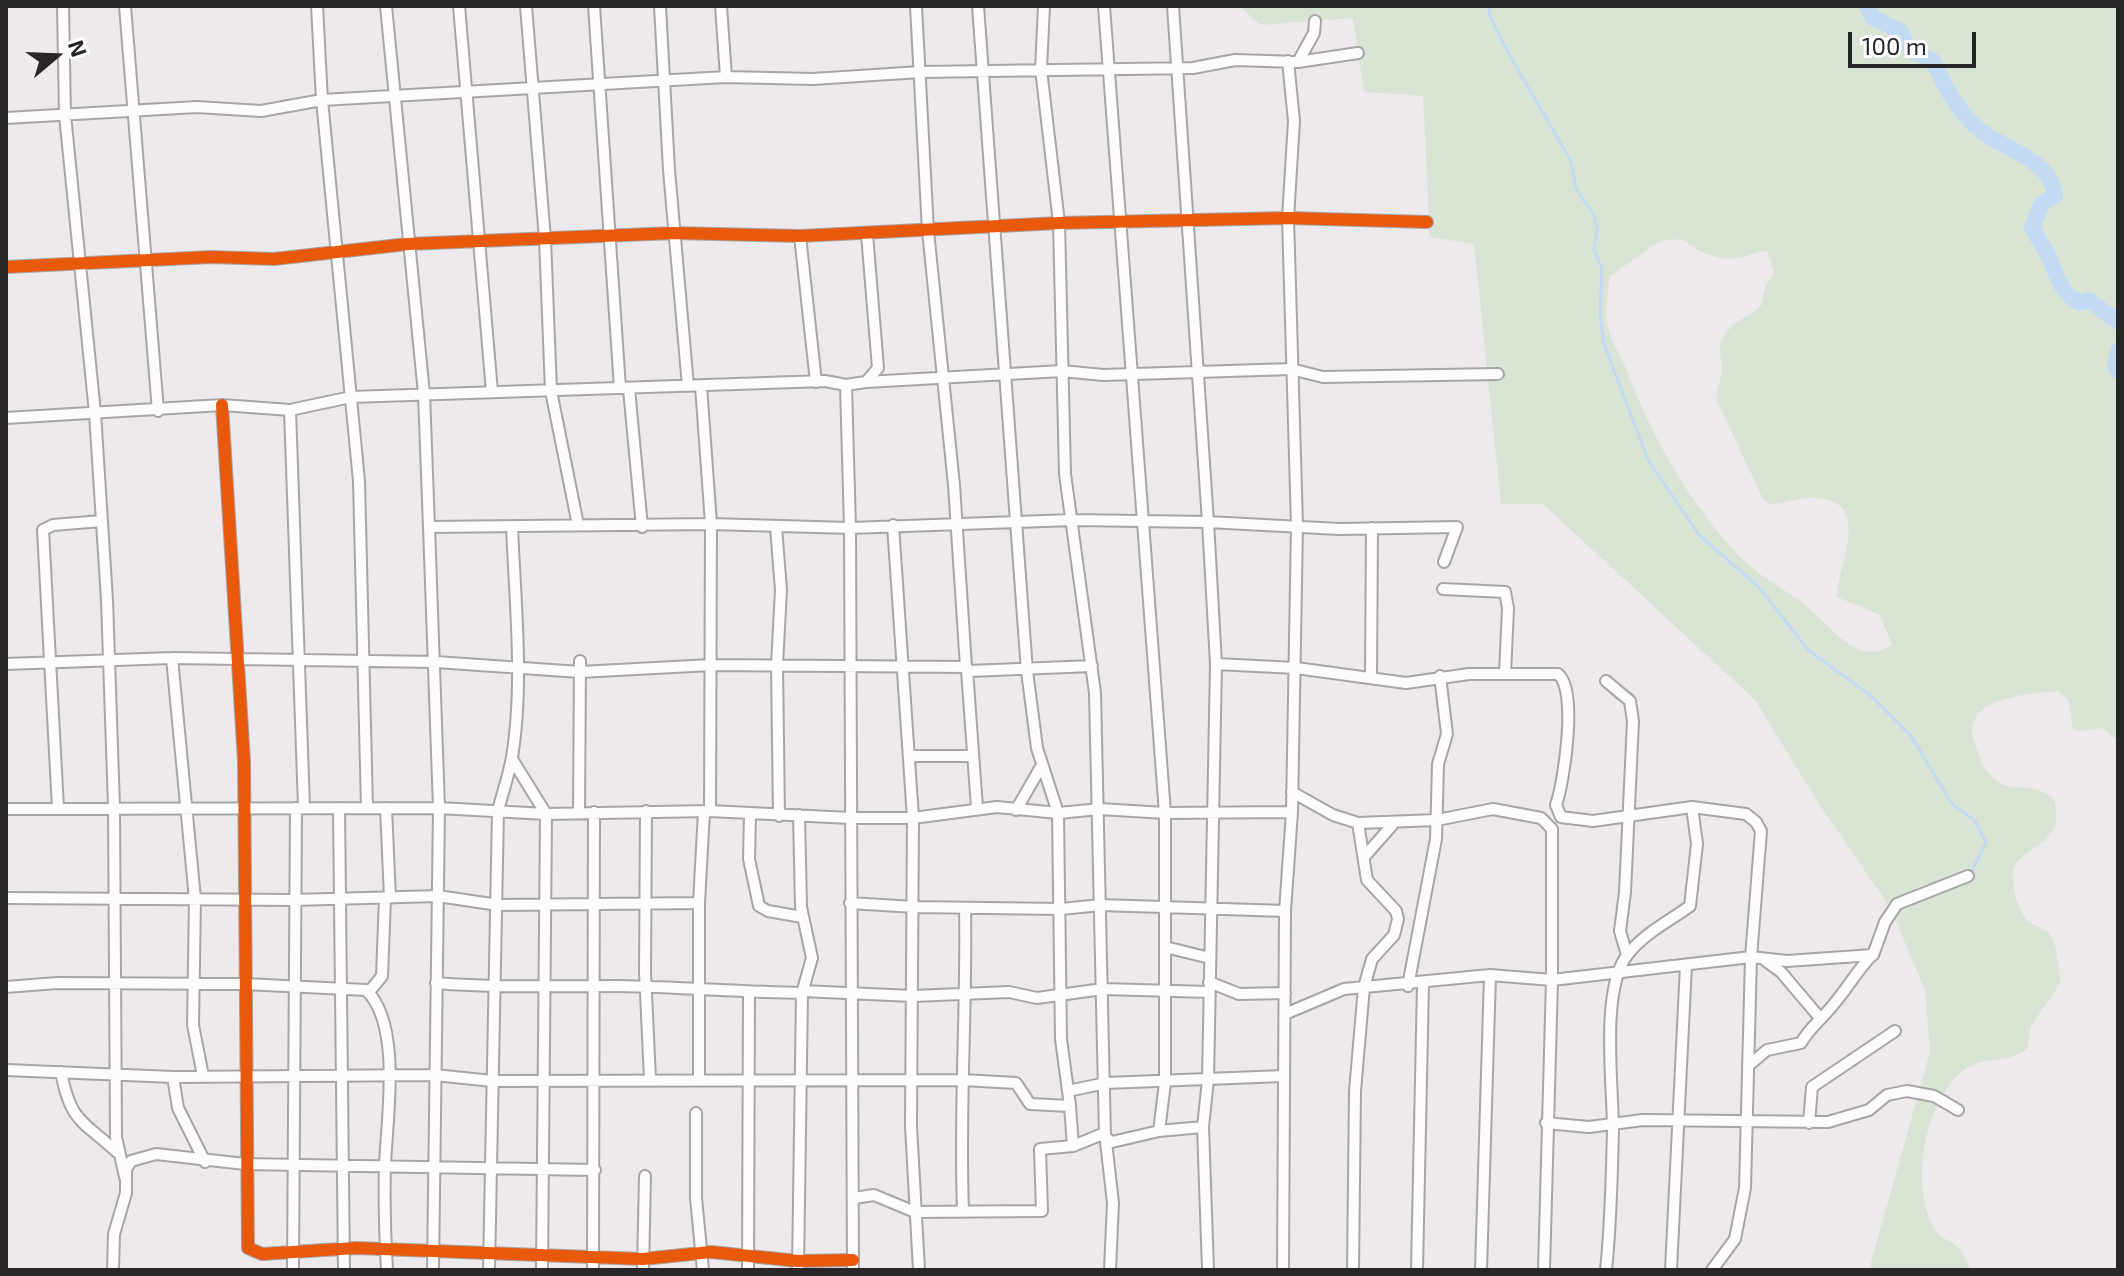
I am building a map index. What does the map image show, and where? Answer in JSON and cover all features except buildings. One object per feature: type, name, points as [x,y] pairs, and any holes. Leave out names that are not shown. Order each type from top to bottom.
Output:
[{"type":"street","points":[[63,6],[65,115],[82,262],[102,521],[114,807],[117,1152],[125,1177],[126,1193],[114,1234],[113,1270]]},
{"type":"street","points":[[125,6],[158,411]]},
{"type":"street","points":[[317,6],[322,100],[359,481],[367,808]]},
{"type":"street","points":[[386,6],[424,394],[429,527],[439,808],[433,1270]]},
{"type":"street","points":[[459,6],[492,392]]},
{"type":"street","points":[[526,6],[545,239],[551,391],[578,525]]},
{"type":"street","points":[[594,6],[610,237],[624,388],[642,527]]},
{"type":"street","points":[[660,6],[674,233],[688,386]]},
{"type":"street","points":[[721,6],[726,77]]},
{"type":"street","points":[[916,6],[928,231],[940,378],[954,485],[954,525],[977,808]]},
{"type":"street","points":[[978,6],[1027,671],[1042,765],[1058,813],[1061,1039],[1073,1146]]},
{"type":"street","points":[[1044,6],[1041,69],[1059,223],[1065,474],[1092,666],[1100,809],[1105,1133],[1113,1203],[1110,1270]]},
{"type":"street","points":[[1104,6],[1165,813],[1165,1083],[1159,1131]]},
{"type":"street","points":[[1173,6],[1216,664],[1208,1080],[1203,1127],[1208,1270]]},
{"type":"street","points":[[1283,1270],[1285,911],[1292,812],[1297,525],[1288,218],[1294,121],[1293,62],[1314,33],[1315,21]]},
{"type":"street","points":[[6,118],[197,107],[261,111],[322,100],[726,77],[813,79],[920,72],[1177,68],[1235,60],[1293,62],[1358,53]]},
{"type":"street","points":[[6,267],[82,262],[274,259],[408,244],[674,233],[800,236],[1059,223],[1288,218],[1427,222]]},
{"type":"street","points":[[866,382],[878,368],[867,234]]},
{"type":"street","points":[[800,236],[816,382]]},
{"type":"street","points":[[6,418],[222,405],[290,410],[351,397],[816,382],[846,385],[1062,371],[1196,373],[1291,369],[1323,377],[1498,374]]},
{"type":"street","points":[[222,405],[245,807],[245,1164],[248,1248],[262,1254],[343,1248],[594,1258],[643,1264],[703,1252],[798,1265],[853,1265],[850,528],[846,385]]},
{"type":"street","points":[[699,1079],[699,903],[707,811],[711,665],[711,524],[701,386]]},
{"type":"street","points":[[290,410],[300,662],[300,808],[293,900],[292,986],[293,1270]]},
{"type":"street","points":[[429,527],[711,524],[850,528],[1072,520],[1372,528],[1457,527],[1444,562]]},
{"type":"street","points":[[58,808],[43,530],[53,525],[102,521]]},
{"type":"street","points":[[893,525],[913,818],[912,1078],[919,1270]]},
{"type":"street","points":[[489,1270],[492,988],[498,905],[498,811],[512,759],[516,667],[512,527]]},
{"type":"street","points":[[776,527],[781,590],[777,665],[779,816]]},
{"type":"street","points":[[1371,676],[1372,528]]},
{"type":"street","points":[[1443,589],[1505,592],[1508,608],[1505,674]]},
{"type":"street","points":[[6,664],[172,658],[300,662],[363,659],[516,667],[902,665],[1027,671],[1092,666]]},
{"type":"street","points":[[172,658],[189,807],[195,899],[193,1034],[203,1076]]},
{"type":"street","points":[[1216,664],[1296,668],[1406,683],[1440,676],[1551,672],[1563,678],[1566,686],[1565,773],[1561,815],[1553,841]]},
{"type":"street","points":[[579,812],[580,666]]},
{"type":"street","points":[[1408,986],[1437,820],[1438,764],[1447,734],[1440,676]]},
{"type":"street","points":[[1606,681],[1630,701],[1629,816],[1620,931],[1627,955]]},
{"type":"street","points":[[909,756],[972,756]]},
{"type":"street","points":[[512,759],[546,814],[542,1270]]},
{"type":"street","points":[[1016,810],[1042,765]]},
{"type":"street","points":[[1292,792],[1333,815],[1358,823],[1437,820],[1483,808],[1541,818],[1561,815],[1593,821],[1692,807],[1746,814],[1756,822],[1761,831],[1751,957],[1741,1218],[1728,1253],[1712,1270]]},
{"type":"street","points":[[1606,1270],[1613,1125],[1612,1018],[1627,955],[1655,926],[1690,906],[1697,844],[1692,807]]},
{"type":"street","points":[[339,808],[344,1270]]},
{"type":"street","points":[[369,992],[382,976],[387,898],[386,808]]},
{"type":"street","points":[[6,809],[439,808],[546,814],[707,811],[850,818],[913,818],[977,808],[1058,813],[1100,809],[1165,813],[1292,812]]},
{"type":"street","points":[[646,811],[646,988],[650,1079]]},
{"type":"street","points":[[593,1270],[595,1170],[591,1080],[595,986],[594,812]]},
{"type":"street","points":[[750,814],[749,859],[759,906],[768,911],[802,917]]},
{"type":"street","points":[[798,1265],[802,992],[812,958],[802,917],[799,815]]},
{"type":"street","points":[[1541,818],[1552,829],[1553,841],[1544,1270]]},
{"type":"street","points":[[1364,857],[1395,822]]},
{"type":"street","points":[[1353,1270],[1355,1091],[1364,987],[1372,959],[1394,935],[1398,919],[1396,911],[1367,880],[1358,823]]},
{"type":"street","points":[[1748,1066],[1767,1050],[1799,1044],[1872,955],[1885,922],[1897,904],[1968,876]]},
{"type":"street","points":[[6,898],[293,900],[438,896],[498,905],[699,903]]},
{"type":"street","points":[[850,903],[965,908],[1061,909],[1101,905],[1285,911]]},
{"type":"street","points":[[963,1210],[960,1158],[966,993],[965,908]]},
{"type":"street","points":[[1165,947],[1210,958]]},
{"type":"street","points":[[1765,961],[1872,955]]},
{"type":"street","points":[[1285,1014],[1329,993],[1364,987],[1408,986],[1490,975],[1552,980],[1751,957],[1765,961],[1781,972],[1820,1018]]},
{"type":"street","points":[[1671,1270],[1686,965]]},
{"type":"street","points":[[1481,1270],[1490,975]]},
{"type":"street","points":[[6,987],[57,983],[245,984],[361,988],[369,992],[382,1020],[389,1078],[385,1166],[387,1270]]},
{"type":"street","points":[[436,983],[492,988],[595,986],[700,992],[913,996],[1009,992],[1037,998],[1103,989],[1164,992],[1209,987],[1239,994],[1285,993]]},
{"type":"street","points":[[1417,1270],[1423,984]]},
{"type":"street","points":[[748,1270],[749,992]]},
{"type":"street","points":[[1809,1123],[1812,1087],[1895,1031]]},
{"type":"street","points":[[6,1070],[173,1077],[389,1078],[435,1075],[492,1081],[912,1078],[1016,1083],[1030,1104],[1070,1106]]},
{"type":"street","points":[[61,1072],[67,1101],[77,1120],[117,1152]]},
{"type":"street","points":[[1068,1091],[1106,1083],[1283,1076]]},
{"type":"street","points":[[173,1077],[178,1108],[205,1162]]},
{"type":"street","points":[[1546,1123],[1589,1127],[1629,1121],[1676,1120],[1809,1123],[1850,1117],[1869,1110],[1887,1095],[1907,1091],[1934,1096],[1958,1110]]},
{"type":"street","points":[[696,1113],[696,1198],[703,1270]]},
{"type":"street","points":[[1105,1133],[1108,1141],[1112,1142],[1159,1131],[1203,1127]]},
{"type":"street","points":[[854,1198],[874,1195],[915,1212],[1042,1211],[1040,1149],[1073,1146],[1105,1133]]},
{"type":"street","points":[[125,1177],[131,1161],[156,1154],[205,1162],[245,1164],[595,1170]]},
{"type":"street","points":[[643,1264],[645,1176]]},
{"type":"green space","points":[[1239,6],[2118,6],[2118,741],[2102,728],[2080,731],[2073,728],[2068,700],[2058,691],[1998,701],[1976,717],[1972,729],[1981,759],[1993,778],[2003,785],[2038,790],[2054,800],[2057,816],[2054,828],[2048,838],[2015,865],[2013,880],[2016,899],[2024,916],[2030,923],[2047,931],[2052,938],[2061,982],[2031,1026],[2027,1049],[2020,1054],[1980,1062],[1964,1070],[1950,1084],[1930,1123],[1922,1168],[1927,1212],[1937,1233],[1959,1248],[1971,1270],[1869,1270],[1930,1052],[1925,990],[1890,907],[1819,804],[1755,700],[1543,504],[1501,504],[1474,244],[1430,237],[1423,96],[1364,92],[1353,18],[1261,25]],"holes":[[[1682,239],[1710,256],[1725,258],[1767,251],[1775,273],[1766,285],[1761,306],[1730,328],[1722,339],[1718,403],[1763,499],[1770,504],[1812,498],[1831,501],[1843,509],[1848,521],[1848,536],[1837,597],[1880,615],[1892,645],[1868,652],[1846,642],[1799,600],[1739,556],[1687,490],[1646,416],[1607,324],[1610,276],[1660,241]]]},
{"type":"waterway","points":[[1490,6],[1489,14],[1507,51],[1571,161],[1576,189],[1594,215],[1597,230],[1594,249],[1602,269],[1600,316],[1604,344],[1648,460],[1699,535],[1759,587],[1808,650],[1870,695],[1911,736],[1952,804],[1975,821],[1986,842],[1972,871]]},
{"type":"waterway","points":[[1867,6],[1872,17],[1900,31],[1909,49],[1933,61],[1967,118],[2045,173],[2055,195],[2041,205],[2032,227],[2067,293],[2079,303],[2089,300],[2118,322]]},
{"type":"waterway","points":[[2118,351],[2115,366],[2118,371]]},
{"type":"cycle path","points":[[6,267],[211,257],[274,259],[408,244],[674,233],[800,236],[1059,223],[1288,218],[1427,222]]},
{"type":"cycle path","points":[[222,405],[244,761],[248,1248],[262,1254],[356,1248],[643,1259],[711,1252],[798,1261],[853,1260]]}]
